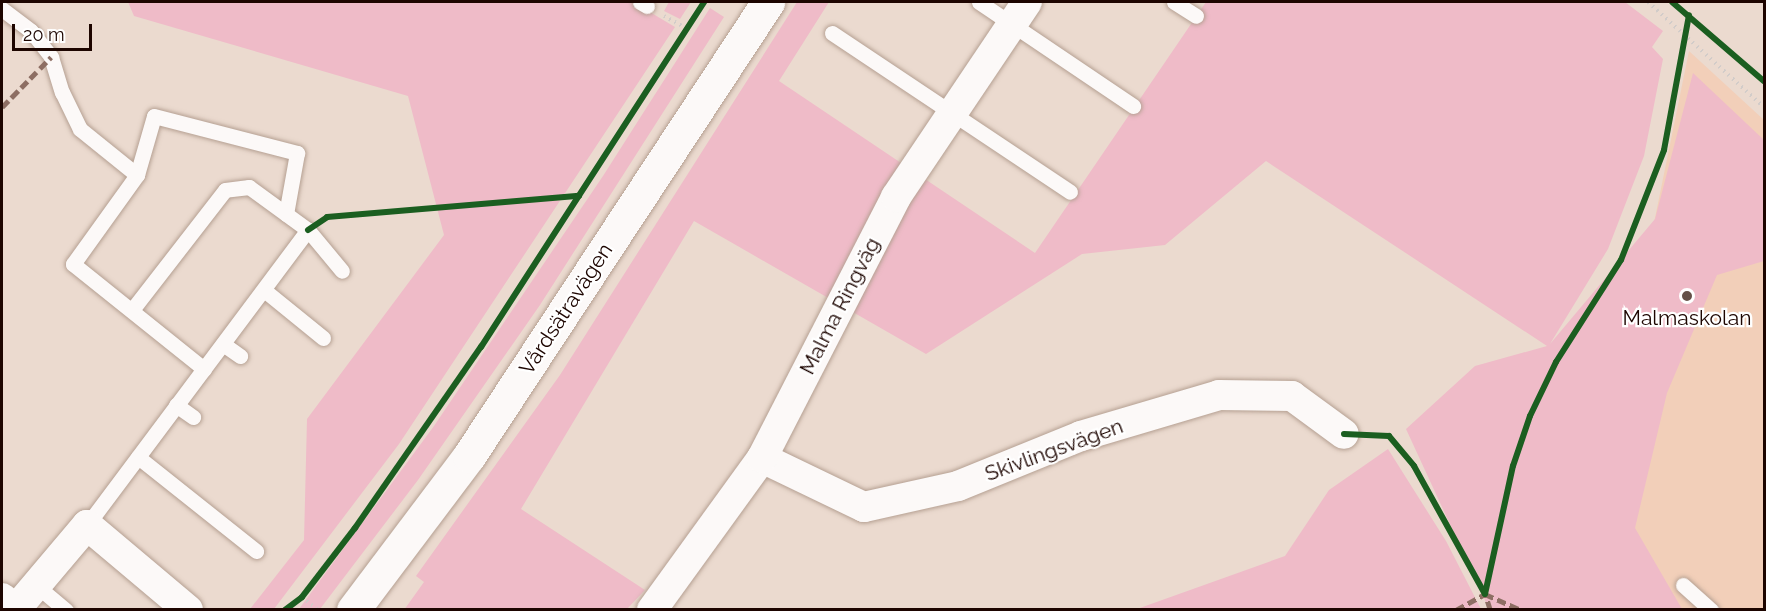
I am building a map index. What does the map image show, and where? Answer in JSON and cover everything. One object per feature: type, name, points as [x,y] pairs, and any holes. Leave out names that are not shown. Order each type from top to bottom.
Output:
[{"type":"main road","name":"Vårdsätravägen","points":[[353,609],[469,456],[768,2]]},
{"type":"street","name":"Malma Ringväg","points":[[652,609],[762,458],[896,197],[1019,12]]},
{"type":"street","name":"Skivlingsvägen","points":[[762,458],[864,507],[958,486],[1081,436],[1219,395],[1292,396],[1344,434]]},
{"type":"street","points":[[2,597],[16,609],[87,525],[188,609]]},
{"type":"lane","points":[[979,2],[1019,12],[1133,106]]},
{"type":"lane","points":[[1174,2],[1196,16]]},
{"type":"lane","points":[[2,9],[31,31],[51,57],[62,92],[80,129],[136,175]]},
{"type":"lane","points":[[832,33],[952,111],[1070,192]]},
{"type":"lane","points":[[204,369],[73,264],[136,175],[154,116],[297,153],[286,214]]},
{"type":"lane","points":[[132,310],[225,190],[249,187],[308,230],[342,271]]},
{"type":"lane","points":[[87,525],[308,230]]},
{"type":"lane","points":[[264,290],[323,338]]},
{"type":"lane","points":[[223,344],[240,356]]},
{"type":"lane","points":[[176,405],[193,417]]},
{"type":"lane","points":[[138,457],[256,551]]},
{"type":"lane","points":[[1683,585],[1711,609]]},
{"type":"lane","points":[[37,586],[66,609]]},
{"type":"path","points":[[1648,2],[1764,106]]},
{"type":"path","points":[[644,4],[687,29]]},
{"type":"path","points":[[680,39],[692,20]]},
{"type":"path","points":[[294,603],[309,588]]},
{"type":"path","points":[[302,597],[318,609]]},
{"type":"shaded area","points":[[128,2],[633,2],[675,27],[399,444],[274,609],[250,609],[304,540],[307,419],[444,235],[408,96],[134,16]]},
{"type":"shaded area","points":[[669,2],[691,2],[680,19],[664,11]]},
{"type":"shaded area","points":[[797,2],[829,2],[779,81],[1035,253],[1206,2],[1625,2],[1663,31],[1652,47],[1663,59],[1644,156],[1608,249],[1550,344],[1655,219],[1693,73],[1764,140],[1764,261],[1717,275],[1667,393],[1635,528],[1682,609],[1489,609],[1406,429],[1475,366],[1547,346],[1266,161],[1165,245],[1082,254],[926,354],[694,221],[521,509],[645,590],[627,609],[404,610],[424,582],[416,576],[560,375]]},
{"type":"shaded area","points":[[710,8],[724,17],[540,305],[418,480],[320,609],[299,609],[434,426],[603,176]]},
{"type":"shaded area","name":"Malmaskolan","points":[[1689,51],[1764,120],[1764,609],[1552,609],[1655,218]]},
{"type":"shaded area","points":[[1388,449],[1446,541],[1481,609],[1137,609],[1285,556],[1329,490]]},
{"type":"marked path","points":[[2,107],[51,57]]},
{"type":"marked path","points":[[1456,610],[1485,594]]},
{"type":"marked path","points":[[1490,610],[1485,594],[1521,610]]},
{"type":"cycle path","points":[[285,610],[302,597],[355,528],[481,347],[704,2]]},
{"type":"cycle path","points":[[1672,2],[1764,81]]},
{"type":"cycle path","points":[[1344,434],[1389,436],[1414,466],[1485,594],[1513,466],[1530,416],[1556,362],[1621,260],[1664,150],[1689,15]]},
{"type":"cycle path","points":[[308,230],[327,217],[579,196]]},
{"type":"place","name":"Malmaskolan","points":[[1687,296]]}]
